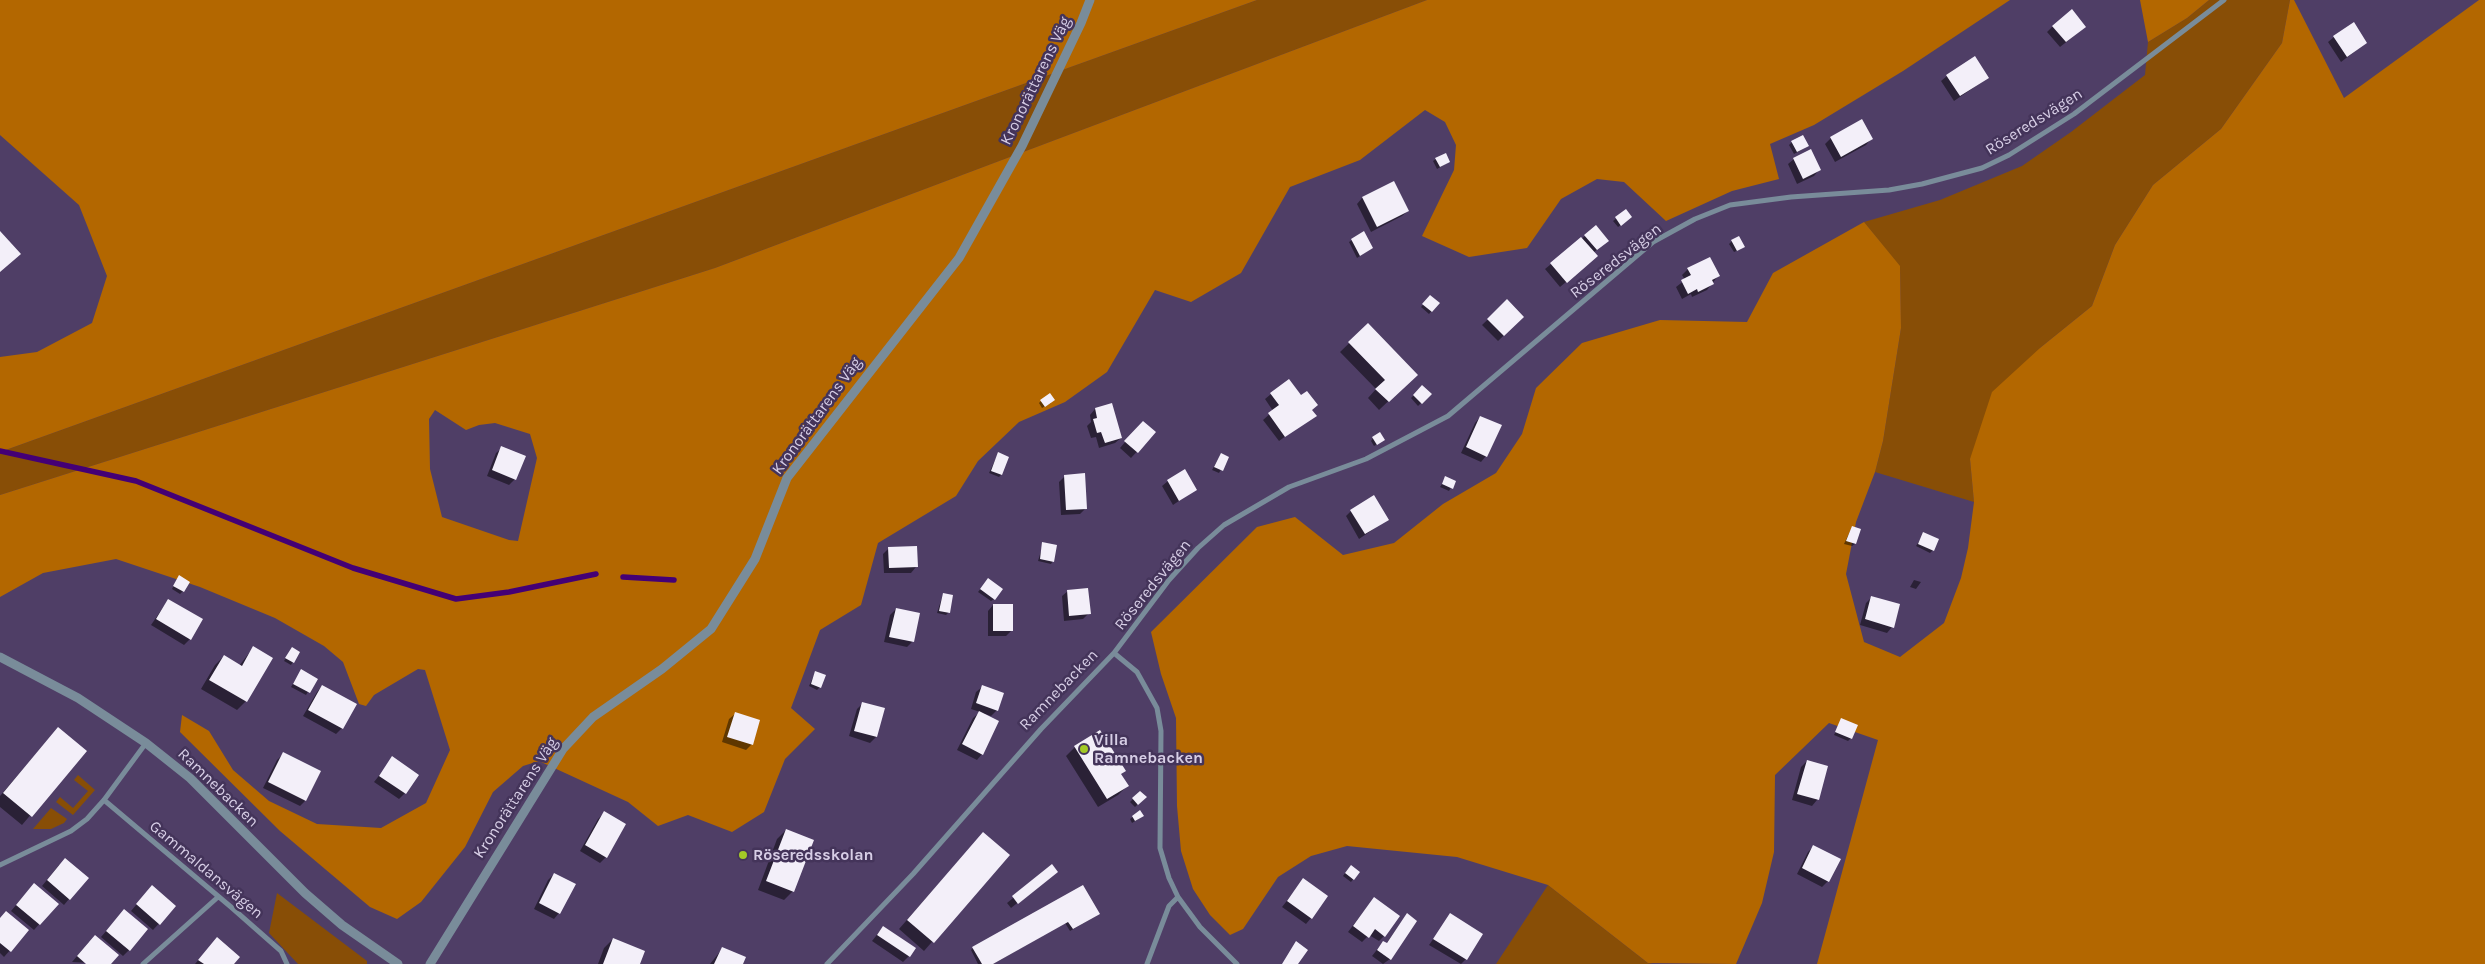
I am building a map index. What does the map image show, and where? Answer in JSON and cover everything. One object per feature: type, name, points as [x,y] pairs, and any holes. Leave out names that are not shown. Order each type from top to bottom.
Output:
[{"type":"street","name":"Kronorättarens Väg","points":[[430,964],[563,749],[593,717],[662,669],[712,629],[755,559],[787,478],[958,258],[1022,146],[1081,23],[1090,0]]},
{"type":"street","name":"Röseredsvägen","points":[[1114,653],[1169,580],[1198,548],[1224,525],[1289,486],[1366,459],[1448,416],[1654,242],[1695,219],[1730,205],[1791,197],[1889,190],[1922,184],[1982,168],[2009,155],[2074,114],[2224,0]]},
{"type":"street","name":"Ramnebacken","points":[[827,964],[913,874],[1041,729],[1114,653],[1137,672],[1157,708],[1161,732],[1160,848],[1178,897],[1200,927],[1238,964]]},
{"type":"street","name":"Ramnebacken","points":[[0,657],[78,698],[146,743],[190,778],[305,893],[342,925],[398,964]]},
{"type":"street","points":[[0,865],[71,831],[104,800],[146,743]]},
{"type":"street","name":"Gammaldansvägen","points":[[104,800],[281,951],[287,964]]},
{"type":"street","points":[[143,964],[218,897]]},
{"type":"street","points":[[1147,964],[1169,906],[1178,897]]},
{"type":"shaded area","points":[[0,0],[1257,0],[0,452],[0,357],[37,352],[92,323],[107,276],[79,205],[0,135]]},
{"type":"shaded area","points":[[1257,0],[1427,0],[715,268],[0,495],[0,452]]},
{"type":"shaded area","points":[[1427,0],[2010,0],[1903,71],[1814,125],[1770,144],[1779,179],[1732,191],[1666,221],[1624,182],[1597,179],[1561,199],[1527,248],[1469,257],[1422,236],[1454,170],[1456,145],[1445,122],[1425,110],[1360,160],[1290,187],[1241,273],[1191,302],[1155,290],[1107,372],[1065,402],[1019,422],[978,461],[956,496],[878,543],[861,605],[820,630],[791,708],[815,729],[785,759],[764,812],[732,832],[688,815],[658,826],[628,802],[539,761],[523,766],[493,792],[465,847],[421,902],[397,919],[370,907],[280,831],[180,732],[182,715],[209,731],[233,770],[269,801],[317,824],[381,828],[426,803],[450,750],[425,670],[418,669],[374,695],[366,706],[359,704],[343,662],[324,646],[275,618],[200,587],[116,559],[43,573],[0,597],[0,495],[715,268]],"holes":[[[435,410],[466,430],[479,425],[495,423],[530,434],[537,458],[518,541],[509,540],[442,517],[430,469],[429,419]]]},
{"type":"shaded area","points":[[2140,0],[2209,0],[2187,18],[2148,42]]},
{"type":"shaded area","points":[[2209,0],[2290,0],[2282,43],[2221,129],[2153,185],[2115,245],[2092,306],[2040,348],[1970,459],[1974,502],[1875,472],[1883,441],[1901,328],[1900,267],[1864,222],[1940,200],[2022,166],[2071,132],[2145,75],[2148,42],[2187,18]]},
{"type":"shaded area","points":[[2290,0],[2294,0],[2344,98],[2479,0],[2485,0],[2485,964],[1817,964],[1878,740],[1829,723],[1775,775],[1774,852],[1762,903],[1736,964],[1648,963],[1548,885],[1457,857],[1347,846],[1311,856],[1278,877],[1243,929],[1230,935],[1210,915],[1193,889],[1181,851],[1177,806],[1176,718],[1161,674],[1151,632],[1257,527],[1295,517],[1343,555],[1394,543],[1443,504],[1496,473],[1522,434],[1536,388],[1582,343],[1660,320],[1747,322],[1773,273],[1864,222],[1900,266],[1901,328],[1883,441],[1875,472],[1856,522],[1846,574],[1864,642],[1900,657],[1944,623],[1961,578],[1968,548],[1974,502],[1970,459],[1992,392],[2040,348],[2092,306],[2115,245],[2153,185],[2221,129],[2282,43]]},
{"type":"shaded area","points":[[78,775],[95,790],[73,815],[56,802],[60,797],[73,808],[88,791],[74,780]]},
{"type":"shaded area","points":[[51,808],[67,819],[64,823],[51,829],[33,829]]},
{"type":"shaded area","points":[[1548,885],[1648,963],[1653,964],[1496,964]]},
{"type":"shaded area","points":[[277,893],[367,961],[367,964],[298,964],[269,933]]},
{"type":"building","points":[[2072,9],[2086,27],[2066,42],[2052,26]]},
{"type":"building","points":[[2354,22],[2367,43],[2347,57],[2333,36]]},
{"type":"building","points":[[1975,56],[1989,78],[1960,96],[1946,75]]},
{"type":"building","points":[[1862,119],[1873,139],[1841,157],[1830,137]]},
{"type":"building","points":[[1803,135],[1809,146],[1797,152],[1791,141]]},
{"type":"building","points":[[1811,149],[1821,170],[1803,179],[1793,158]]},
{"type":"building","points":[[1446,153],[1450,162],[1440,167],[1435,158]]},
{"type":"building","points":[[1394,181],[1409,211],[1377,227],[1362,197]]},
{"type":"building","points":[[1626,209],[1632,217],[1621,226],[1615,217]]},
{"type":"building","points":[[1596,225],[1609,241],[1597,250],[1584,235]]},
{"type":"building","points":[[0,231],[21,254],[0,272]]},
{"type":"building","points":[[1364,231],[1373,248],[1360,256],[1351,239]]},
{"type":"building","points":[[1739,236],[1745,247],[1737,251],[1731,240]]},
{"type":"building","points":[[1581,237],[1598,256],[1567,283],[1550,263]]},
{"type":"building","points":[[1710,257],[1720,276],[1712,280],[1714,284],[1698,292],[1697,289],[1688,294],[1681,280],[1691,275],[1687,268]]},
{"type":"building","points":[[1430,295],[1440,303],[1432,312],[1422,304]]},
{"type":"building","points":[[1507,299],[1524,317],[1504,336],[1487,319]]},
{"type":"building","points":[[1368,323],[1418,375],[1389,402],[1375,389],[1385,380],[1348,342]]},
{"type":"building","points":[[1289,379],[1301,395],[1307,391],[1318,405],[1312,410],[1317,416],[1285,437],[1268,413],[1279,405],[1270,393]]},
{"type":"building","points":[[1422,385],[1432,394],[1422,404],[1413,395]]},
{"type":"building","points":[[1050,393],[1055,400],[1045,407],[1040,400]]},
{"type":"building","points":[[1112,403],[1122,438],[1105,443],[1101,432],[1097,433],[1093,419],[1097,418],[1095,408]]},
{"type":"building","points":[[1480,416],[1502,425],[1487,457],[1466,447]]},
{"type":"building","points":[[1143,421],[1156,432],[1138,453],[1124,441]]},
{"type":"building","points":[[1380,432],[1385,440],[1377,445],[1372,437]]},
{"type":"building","points":[[501,446],[526,456],[516,480],[492,470]]},
{"type":"building","points":[[998,452],[1009,457],[1002,475],[991,471]]},
{"type":"building","points":[[1221,453],[1229,457],[1223,471],[1214,467]]},
{"type":"building","points":[[1185,469],[1197,490],[1179,501],[1167,480]]},
{"type":"building","points":[[1085,473],[1087,509],[1066,510],[1064,475]]},
{"type":"building","points":[[1445,476],[1456,481],[1453,489],[1442,484]]},
{"type":"building","points":[[1374,495],[1389,520],[1365,534],[1350,510]]},
{"type":"building","points":[[1852,526],[1861,529],[1856,544],[1846,541]]},
{"type":"building","points":[[1923,532],[1939,539],[1934,551],[1918,544]]},
{"type":"building","points":[[1042,542],[1057,545],[1054,562],[1040,559]]},
{"type":"building","points":[[917,546],[918,567],[889,568],[888,547]]},
{"type":"building","points":[[179,575],[190,582],[184,592],[173,586]]},
{"type":"building","points":[[988,578],[1003,589],[995,600],[980,589]]},
{"type":"building","points":[[1088,588],[1091,614],[1069,616],[1067,590]]},
{"type":"building","points":[[943,593],[953,595],[950,613],[939,611]]},
{"type":"building","points":[[1871,596],[1900,604],[1894,628],[1865,619]]},
{"type":"building","points":[[168,599],[203,619],[191,640],[156,619]]},
{"type":"building","points":[[993,604],[1013,604],[1013,631],[993,631]]},
{"type":"building","points":[[896,608],[920,613],[914,642],[889,637]]},
{"type":"building","points":[[253,646],[273,658],[247,702],[209,680],[224,655],[242,666]]},
{"type":"building","points":[[292,647],[300,652],[294,663],[285,658]]},
{"type":"building","points":[[301,669],[318,679],[310,693],[293,684]]},
{"type":"building","points":[[815,671],[826,675],[821,688],[811,684]]},
{"type":"building","points":[[322,685],[357,704],[343,729],[308,710]]},
{"type":"building","points":[[982,685],[1004,693],[998,711],[976,703]]},
{"type":"building","points":[[862,702],[885,708],[877,737],[854,731]]},
{"type":"building","points":[[979,711],[999,721],[983,755],[962,744]]},
{"type":"building","points":[[735,712],[760,720],[753,745],[727,737]]},
{"type":"building","points":[[1841,718],[1858,725],[1852,739],[1835,732]]},
{"type":"building","points":[[58,727],[87,751],[32,817],[3,793]]},
{"type":"building","points":[[1100,730],[1126,771],[1121,774],[1129,786],[1107,799],[1074,746]]},
{"type":"building","points":[[283,752],[321,771],[306,801],[268,782]]},
{"type":"building","points":[[392,756],[419,775],[406,794],[379,776]]},
{"type":"building","points":[[1807,760],[1828,766],[1819,800],[1797,794]]},
{"type":"building","points":[[1140,791],[1147,797],[1138,805],[1132,798]]},
{"type":"building","points":[[1140,810],[1144,816],[1135,821],[1132,816]]},
{"type":"building","points":[[604,811],[626,824],[607,858],[585,845]]},
{"type":"building","points":[[786,829],[814,840],[794,892],[766,881]]},
{"type":"building","points":[[983,832],[1010,855],[934,943],[907,920]]},
{"type":"building","points":[[1813,845],[1841,859],[1829,882],[1802,868]]},
{"type":"building","points":[[65,858],[89,878],[70,900],[47,880]]},
{"type":"building","points":[[1052,864],[1058,872],[1018,904],[1012,896]]},
{"type":"building","points":[[1351,865],[1360,872],[1354,880],[1345,873]]},
{"type":"building","points":[[554,873],[576,884],[560,914],[539,903]]},
{"type":"building","points":[[1303,878],[1328,896],[1312,919],[1287,901]]},
{"type":"building","points":[[34,883],[59,904],[40,925],[16,905]]},
{"type":"building","points":[[152,885],[176,906],[160,925],[136,904]]},
{"type":"building","points":[[1083,885],[1100,914],[1073,929],[1068,922],[993,964],[982,964],[972,947]]},
{"type":"building","points":[[1374,897],[1400,916],[1385,937],[1375,929],[1369,938],[1353,926]]},
{"type":"building","points":[[124,909],[148,929],[130,951],[106,931]]},
{"type":"building","points":[[6,911],[29,930],[11,952],[0,943],[0,918]]},
{"type":"building","points":[[1407,913],[1417,921],[1391,960],[1377,950],[1383,941],[1387,943]]},
{"type":"building","points":[[1450,913],[1483,934],[1467,960],[1433,939]]},
{"type":"building","points":[[883,926],[916,948],[910,957],[877,935]]},
{"type":"building","points":[[95,935],[119,955],[111,964],[86,964],[77,956]]},
{"type":"building","points":[[217,937],[240,957],[234,964],[204,964],[198,960]]},
{"type":"building","points":[[613,938],[645,951],[640,964],[603,964]]},
{"type":"building","points":[[1296,941],[1308,950],[1298,964],[1282,964]]},
{"type":"building","points":[[722,947],[746,957],[743,964],[714,964]]},
{"type":"waterway","points":[[0,451],[136,481],[353,568],[456,599],[509,592],[596,574]]},
{"type":"waterway","points":[[623,577],[674,580]]},
{"type":"place","name":"Villa Ramnebacken","points":[[1084,749]]},
{"type":"place","name":"Röseredsskolan","points":[[743,855]]}]
